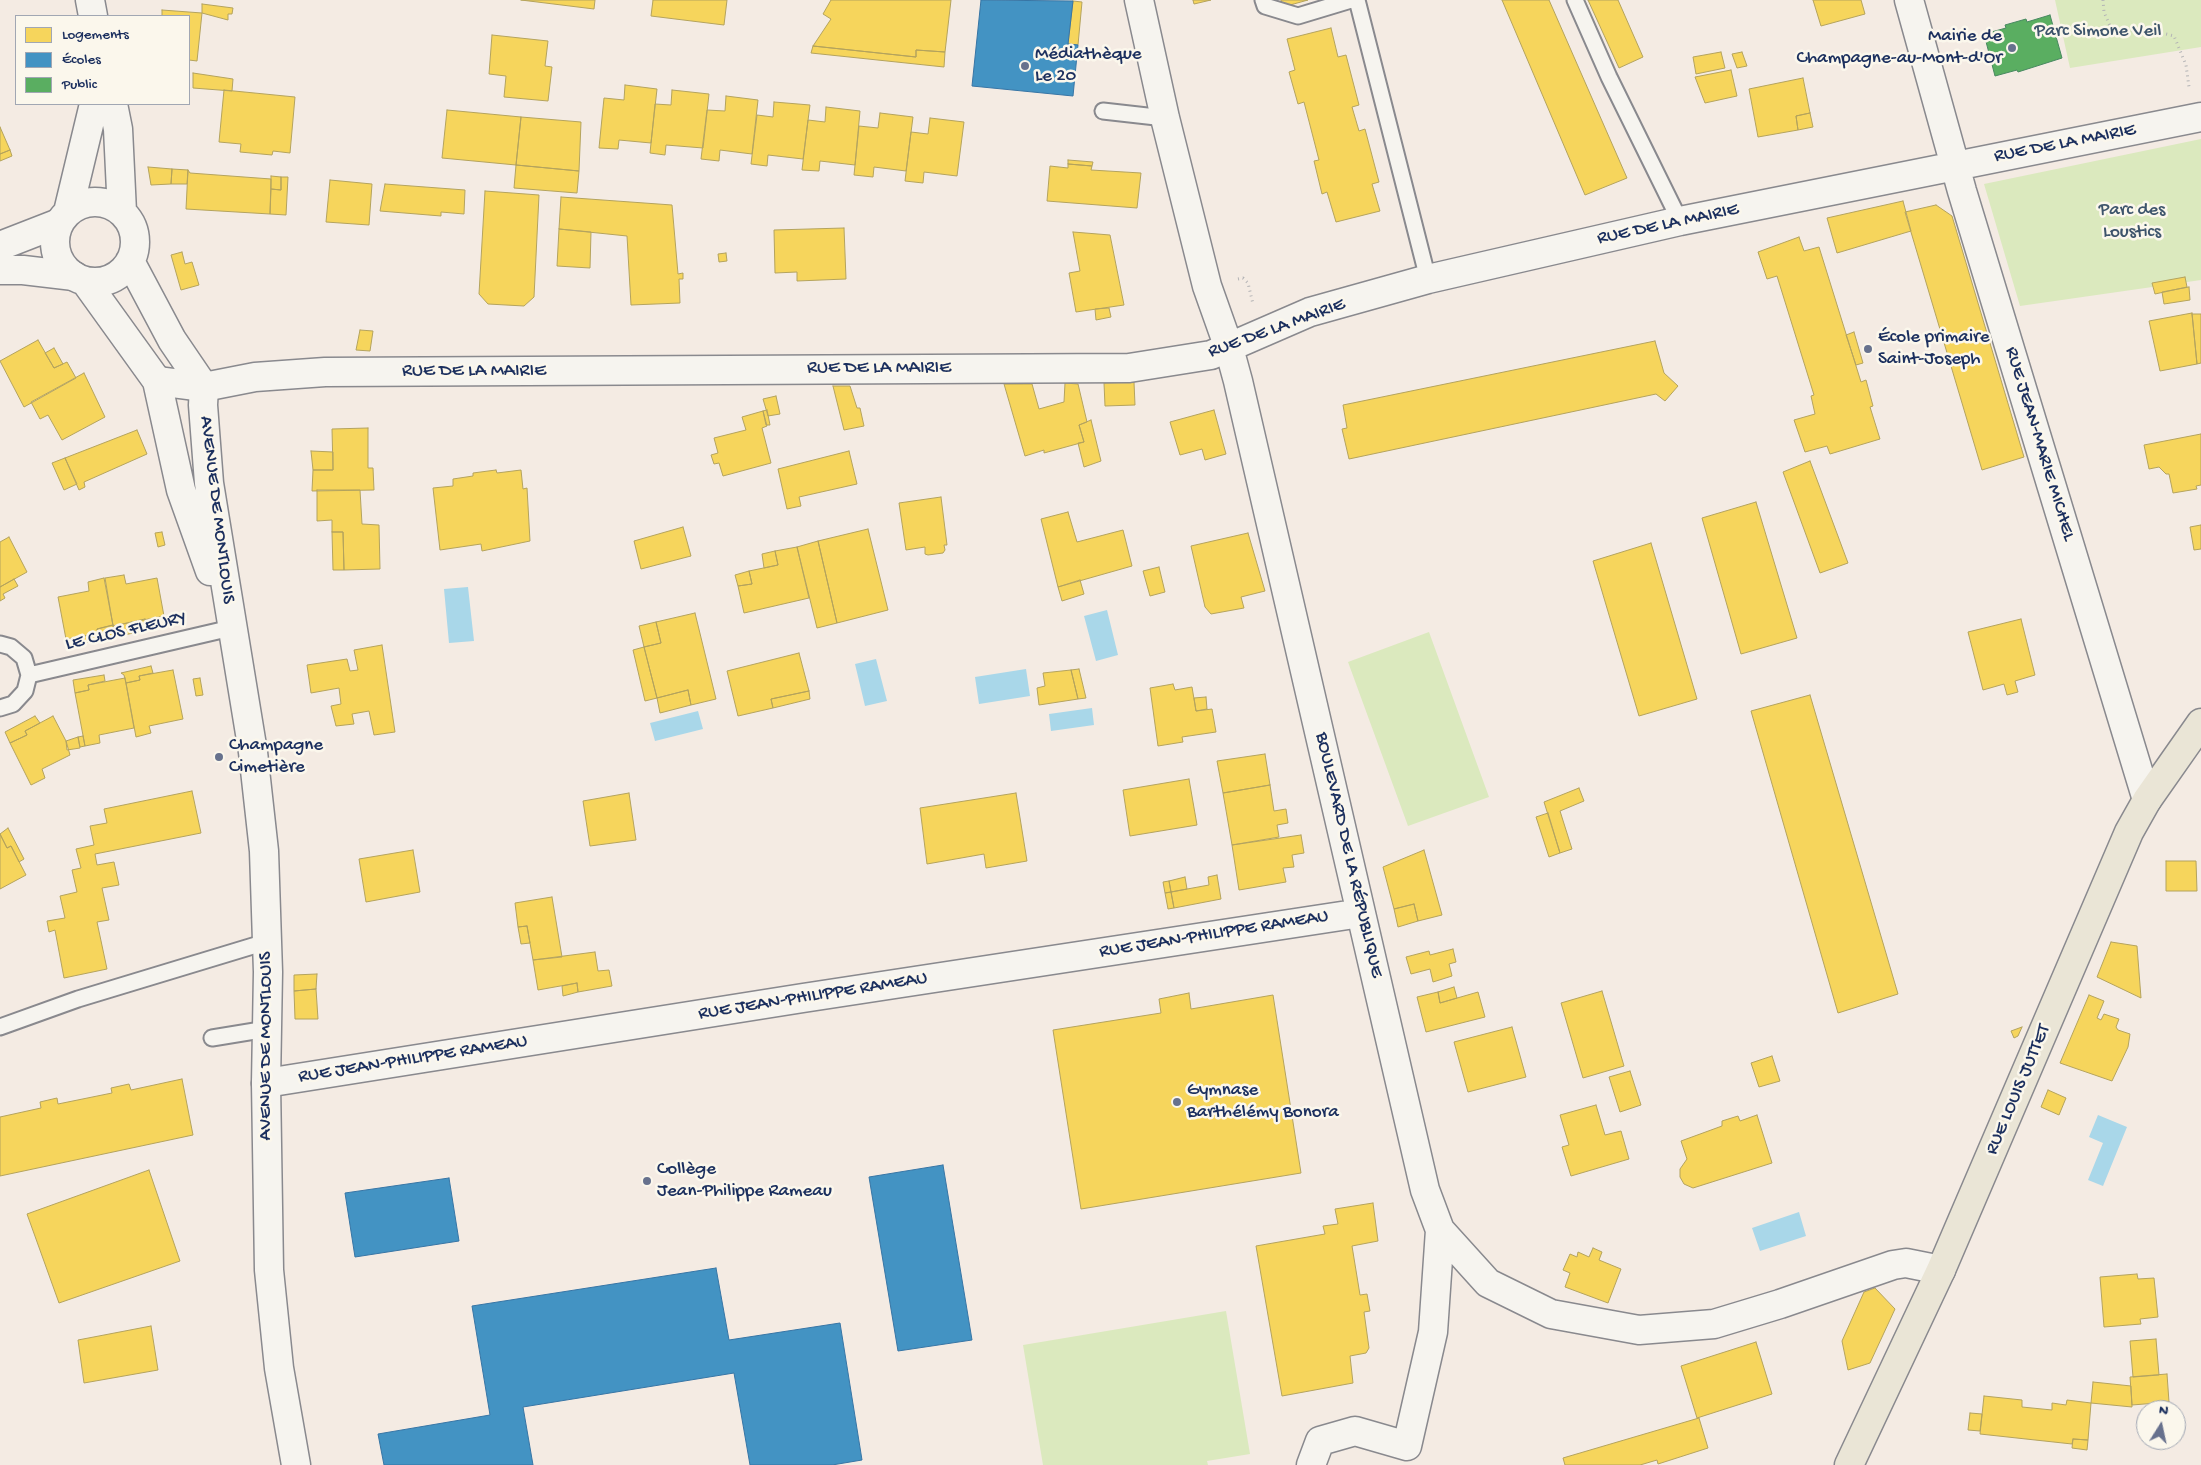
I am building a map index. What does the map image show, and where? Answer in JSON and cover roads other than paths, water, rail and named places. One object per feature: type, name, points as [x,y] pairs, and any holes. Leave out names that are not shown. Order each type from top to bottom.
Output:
[{"type":"main road","name":"RUE LOUIS JUTTET","points":[[1849,1465],[1917,1267],[2147,800],[2201,722]]},
{"type":"street","points":[[90,0],[94,15]]},
{"type":"street","name":"BOULEVARD DE LA RÉPUBLIQUE","points":[[1140,0],[1165,118],[1207,286],[1230,348],[1425,1190],[1440,1230],[1488,1283],[1551,1314],[1639,1330],[1714,1324],[1917,1267]]},
{"type":"street","name":"RUE JEAN-MARIE MICHEL","points":[[1910,2],[1953,161],[2147,800]]},
{"type":"street","points":[[80,278],[64,268],[58,258],[55,235],[63,218],[94,105]]},
{"type":"street","points":[[113,105],[118,129],[122,212]]},
{"type":"street","name":"RUE DE LA MAIRIE","points":[[156,381],[204,387],[255,378],[325,372],[1130,368],[1212,356],[1310,312],[1428,279],[1953,161],[2197,117]]},
{"type":"street","points":[[0,246],[63,218],[77,205],[100,202],[122,212],[130,222],[135,248],[130,261],[122,272],[98,282],[23,270],[0,270]]},
{"type":"street","points":[[130,261],[172,340],[204,387]]},
{"type":"street","name":"AVENUE DE MONTLOUIS","points":[[80,278],[156,381],[181,490],[231,628]]},
{"type":"street","name":"AVENUE DE MONTLOUIS","points":[[204,387],[209,483],[255,772],[264,851],[268,1270],[279,1368],[296,1465]]},
{"type":"street","name":"RUE JEAN-PHILIPPE RAMEAU","points":[[266,1083],[1361,913]]},
{"type":"street","points":[[1311,1465],[1320,1441],[1355,1431],[1407,1446],[1432,1332],[1440,1230]]},
{"type":"lane","points":[[1263,0],[1265,6],[1298,16],[1351,0]]},
{"type":"lane","points":[[1357,0],[1428,279]]},
{"type":"lane","points":[[1576,0],[1609,77],[1680,221]]},
{"type":"lane","points":[[1103,111],[1165,118]]},
{"type":"lane","name":"LE CLOS FLEURY","points":[[29,675],[231,628]]},
{"type":"lane","points":[[0,644],[12,647],[24,658],[29,675],[25,691],[14,704],[0,708]]},
{"type":"lane","points":[[0,1027],[78,999],[266,942]]},
{"type":"lane","points":[[212,1038],[267,1029]]},
{"type":"water","points":[[468,587],[474,641],[449,643],[444,589]]},
{"type":"water","points":[[1107,610],[1118,655],[1096,661],[1084,616]]},
{"type":"water","points":[[876,659],[887,701],[865,706],[855,664]]},
{"type":"water","points":[[1026,669],[1030,696],[979,704],[975,677]]},
{"type":"water","points":[[1092,708],[1094,725],[1051,731],[1049,714]]},
{"type":"water","points":[[698,711],[703,729],[655,741],[650,723]]},
{"type":"water","points":[[2098,1115],[2127,1127],[2103,1186],[2088,1180],[2103,1143],[2089,1137]]},
{"type":"water","points":[[1799,1212],[1806,1236],[1760,1251],[1752,1228]]},
{"type":"place","name":"Mairie de Champagne-au-Mont-d'Or","points":[[2012,48]]},
{"type":"place","name":"Médiathèque Le 20","points":[[1025,66]]},
{"type":"place","name":"École primaire Saint-Joseph","points":[[1868,349]]},
{"type":"place","name":"Champagne Cimetière","points":[[219,757]]},
{"type":"place","name":"Gymnase Barthélémy Bonora","points":[[1177,1102]]},
{"type":"place","name":"Collège Jean-Philippe Rameau","points":[[647,1181]]},
{"type":"park label","name":"Parc Simone Veil","points":[[2098,32]]},
{"type":"park label","name":"Parc des Loustics","points":[[2132,222]]}]
